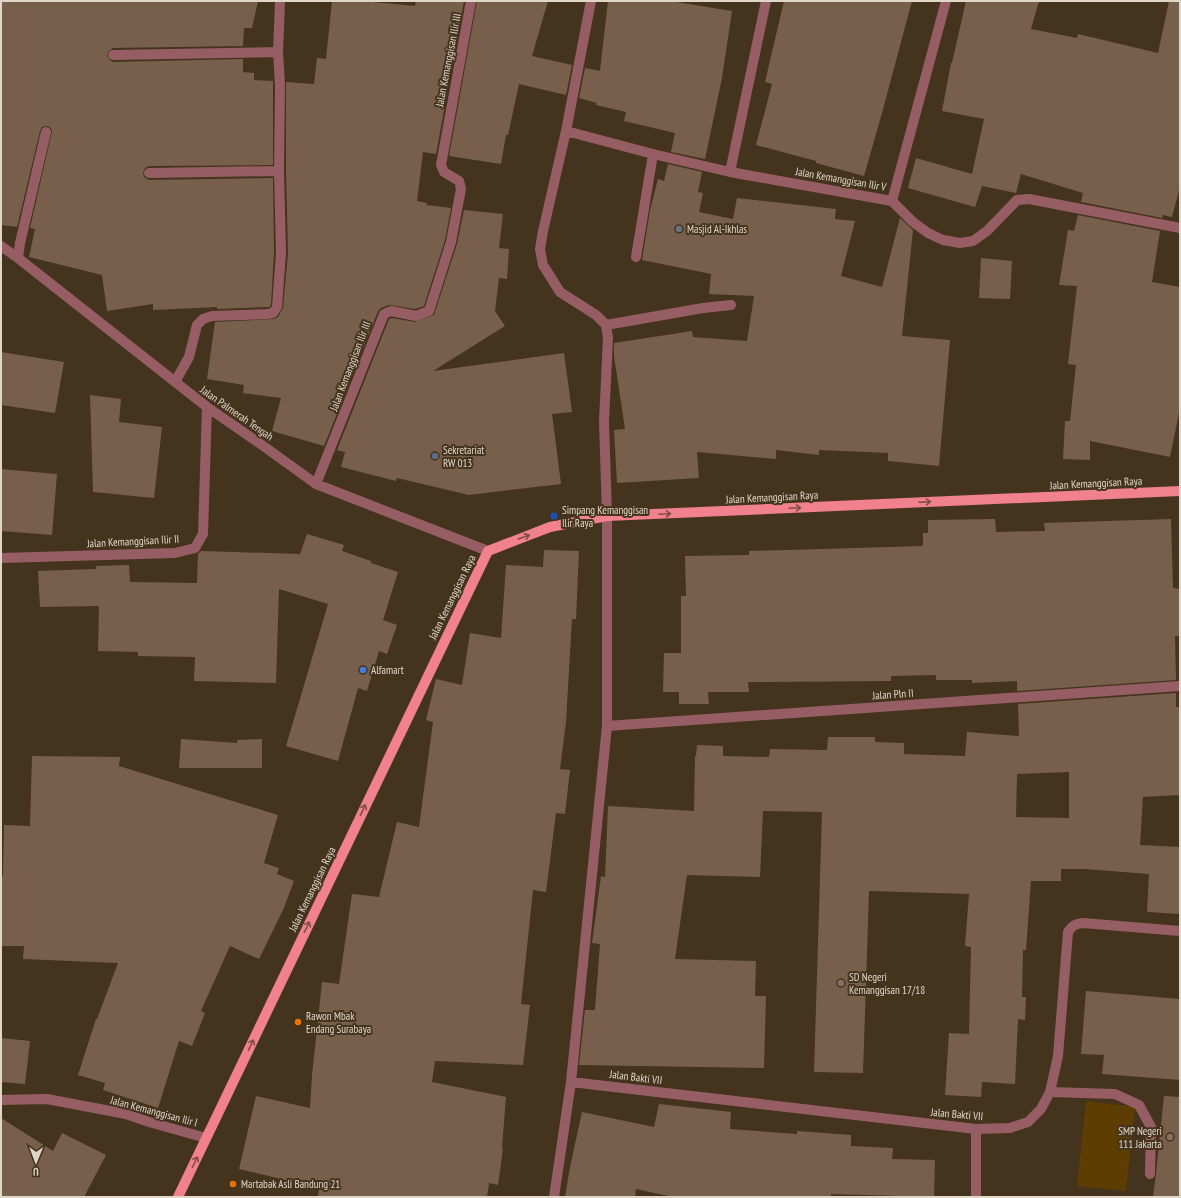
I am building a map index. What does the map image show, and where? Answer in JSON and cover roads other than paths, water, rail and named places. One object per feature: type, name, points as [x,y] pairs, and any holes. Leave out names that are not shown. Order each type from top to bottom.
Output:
[{"type":"main road","name":"Jalan Kemanggisan Raya","points":[[178,1197],[488,551],[550,527],[607,516],[1180,491]]},
{"type":"street","points":[[175,382],[190,357],[197,325],[203,319],[212,316],[267,314],[274,312],[277,307],[281,253],[279,171],[280,86],[278,52],[280,1]]},
{"type":"street","name":"Jalan Kemanggisan Ilir III","points":[[316,484],[384,314],[391,311],[416,316],[429,311],[447,256],[461,189],[459,181],[444,172],[441,165],[471,1]]},
{"type":"street","points":[[554,1197],[571,1082],[607,726],[607,516],[604,420],[608,338],[606,325],[596,315],[560,292],[542,265],[540,249],[566,131],[591,1]]},
{"type":"street","points":[[730,172],[766,1]]},
{"type":"street","points":[[892,201],[946,1]]},
{"type":"street","points":[[114,55],[278,52]]},
{"type":"street","name":"Jalan Kemanggisan Ilir V","points":[[566,131],[653,154],[730,172],[892,201],[913,222],[928,232],[943,240],[960,243],[973,241],[987,231],[1017,200],[1029,199],[1180,228]]},
{"type":"street","points":[[18,258],[20,243],[46,132]]},
{"type":"street","points":[[636,257],[653,154]]},
{"type":"street","points":[[149,173],[279,171]]},
{"type":"street","name":"Jalan Palmerah Tengah","points":[[1,246],[207,407],[316,484],[488,551]]},
{"type":"street","points":[[606,325],[703,308],[731,305]]},
{"type":"street","name":"Jalan Kemanggisan Ilir II","points":[[1,558],[175,553],[195,548],[203,534],[207,407]]},
{"type":"street","name":"Jalan Pln II","points":[[607,726],[1180,686]]},
{"type":"street","name":"Jalan Bakti VII","points":[[571,1082],[976,1129],[1010,1128],[1028,1122],[1041,1109],[1050,1092],[1058,1056],[1068,932],[1071,927],[1075,924],[1083,923],[1180,932]]},
{"type":"street","points":[[1050,1092],[1115,1094],[1139,1105],[1151,1127],[1150,1174]]},
{"type":"street","name":"Jalan Kemanggisan Ilir I","points":[[1,1100],[47,1099],[126,1114],[206,1138]]},
{"type":"street","points":[[976,1129],[976,1197]]},
{"type":"place","name":"Masjid Al-Ikhlas","points":[[679,229]]},
{"type":"place","name":"Sekretariat RW 013","points":[[435,456]]},
{"type":"place","name":"Simpang Kemanggisan Ilir Raya","points":[[554,516]]},
{"type":"place","name":"Alfamart","points":[[363,670]]},
{"type":"place","name":"SD Negeri Kemanggisan 17/18","points":[[841,983]]},
{"type":"place","name":"Rawon Mbak Endang Surabaya","points":[[298,1022]]},
{"type":"place","name":"SMP Negeri 111 Jakarta","points":[[1170,1137]]},
{"type":"place","name":"Martabak Asli Bandung 21","points":[[233,1184]]}]
